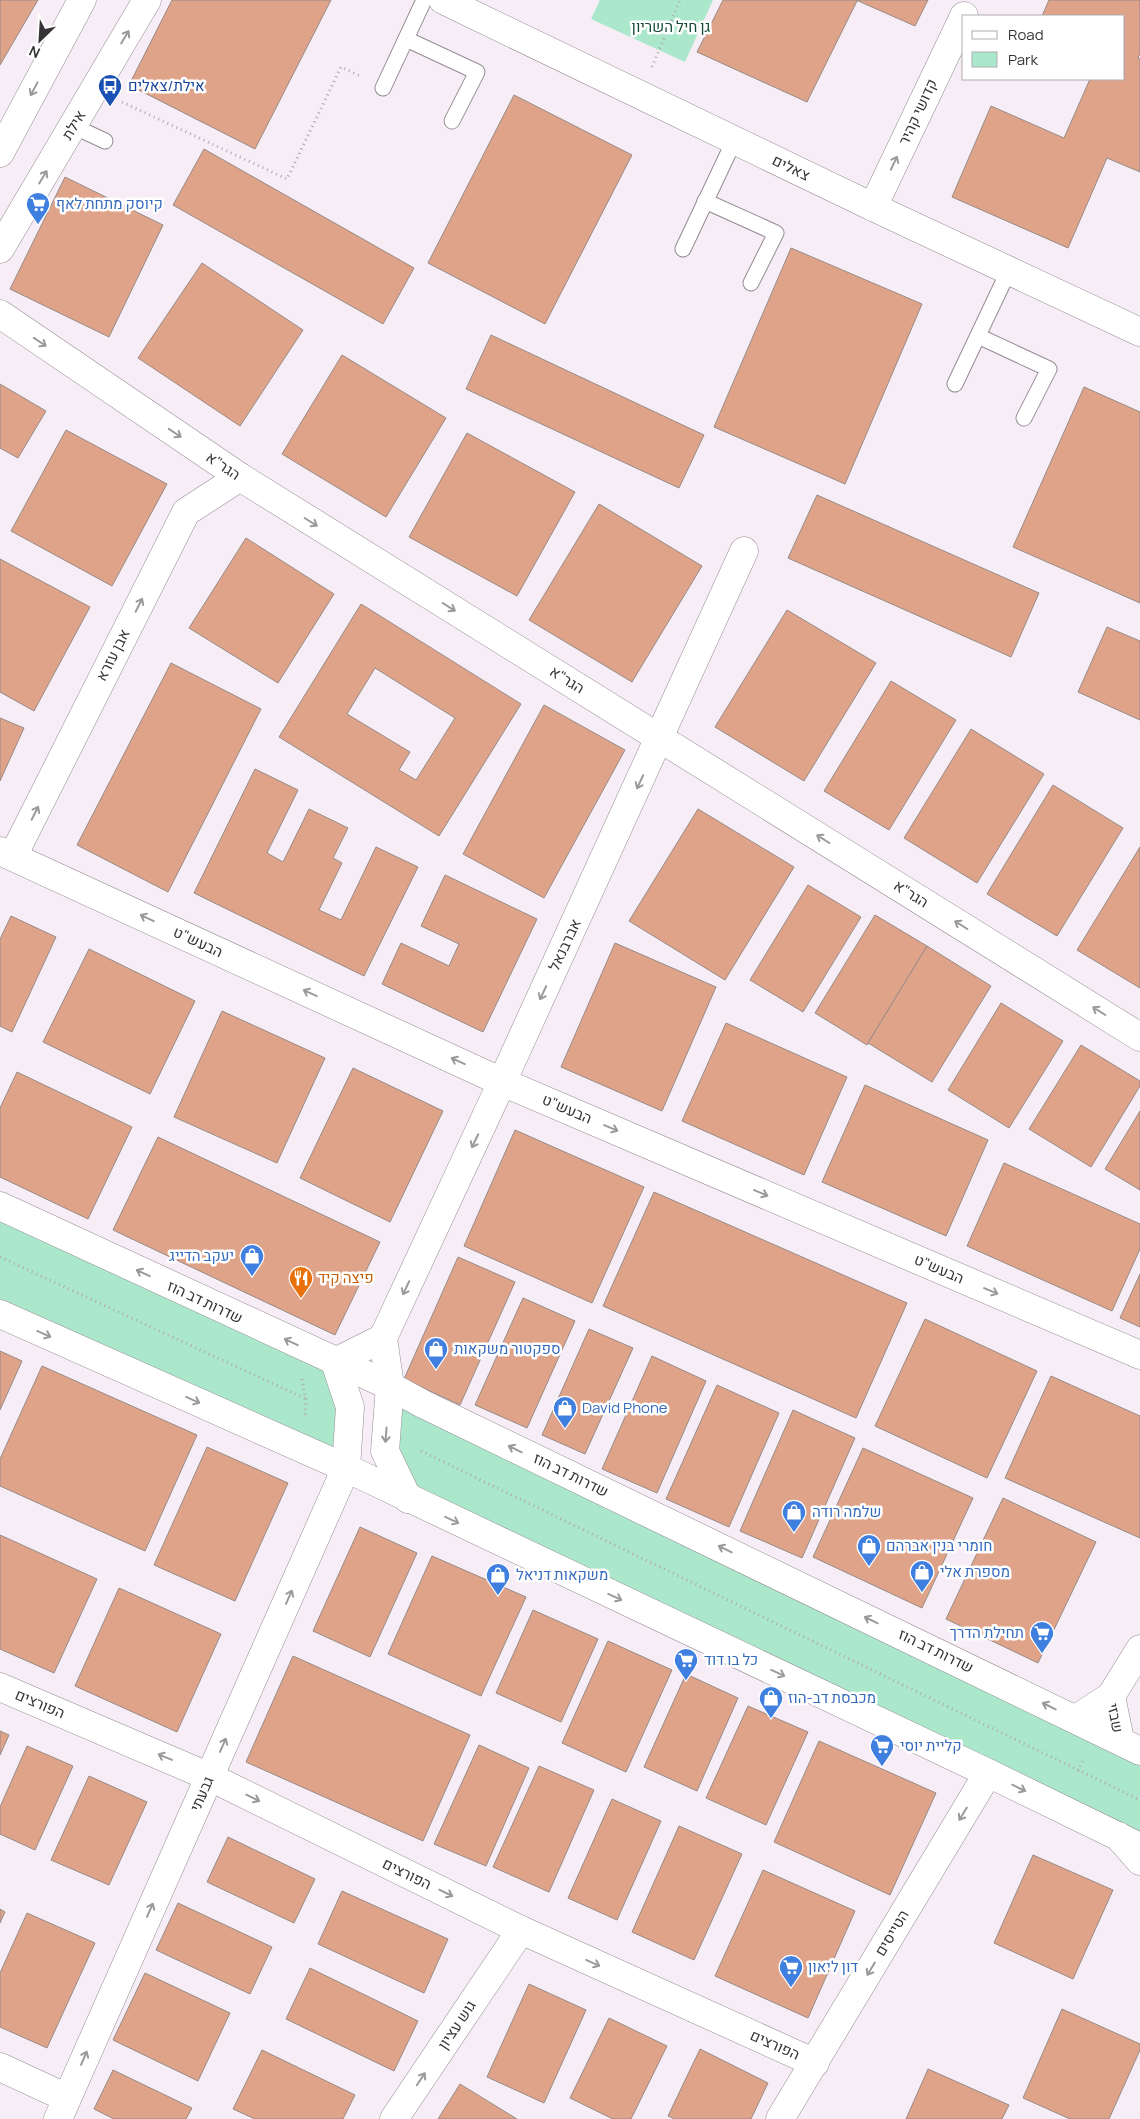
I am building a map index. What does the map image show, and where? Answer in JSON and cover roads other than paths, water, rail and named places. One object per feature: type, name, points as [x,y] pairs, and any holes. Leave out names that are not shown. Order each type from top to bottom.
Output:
[{"type":"main road","points":[[0,153],[82,0]]},
{"type":"main road","name":"אילת","points":[[0,249],[147,0]]},
{"type":"main road","name":"צאלים","points":[[443,0],[734,141],[1140,332]]},
{"type":"main road","name":"קדושי קהיר","points":[[964,15],[972,0]]},
{"type":"main road","name":"קדושי קהיר","points":[[873,207],[962,20]]},
{"type":"main road","name":"הגר\"א","points":[[0,314],[240,477],[1140,1036]]},
{"type":"main road","name":"אבן עזרא","points":[[6,854],[186,512],[240,477]]},
{"type":"main road","name":"אברבנאל","points":[[383,1338],[660,738],[744,551]]},
{"type":"main road","name":"הבעש\"ט","points":[[6,854],[502,1082],[1140,1355]]},
{"type":"main road","name":"שדרות דב הוז","points":[[0,1206],[390,1386],[423,1404],[1130,1745]]},
{"type":"main road","points":[[0,1314],[304,1451],[346,1468],[988,1772],[1129,1842],[1140,1861]]},
{"type":"main road","points":[[346,1468],[350,1407],[335,1362],[383,1338],[390,1386],[385,1450],[408,1499]]},
{"type":"main road","name":"גבעתי","points":[[62,2108],[346,1468]]},
{"type":"main road","name":"שבזי","points":[[1076,1719],[1111,1696],[1140,1649]]},
{"type":"main road","name":"הפורצים","points":[[0,1687],[210,1777],[521,1930],[815,2063]]},
{"type":"main road","name":"שבזי","points":[[1111,1696],[1130,1745]]},
{"type":"main road","name":"הטייסים","points":[[780,2119],[988,1772]]},
{"type":"main road","name":"גוש עציון","points":[[394,2119],[521,1930]]},
{"type":"main road","points":[[0,2067],[62,2108]]},
{"type":"lane","points":[[383,88],[424,0]]},
{"type":"lane","points":[[406,39],[476,72],[452,121]]},
{"type":"lane","points":[[73,126],[105,141]]},
{"type":"lane","points":[[683,249],[734,141]]},
{"type":"lane","points":[[705,201],[776,233],[751,283]]},
{"type":"lane","points":[[955,384],[1009,270]]},
{"type":"lane","points":[[978,336],[1049,369],[1024,418]]},
{"type":"place","name":"אילת/צאלים","points":[[110,107]]},
{"type":"place","name":"קיוסק מתחת לאף","points":[[38,225]]},
{"type":"place","name":"יעקב הדייג","points":[[252,1277]]},
{"type":"place","name":"פיצה קיד","points":[[301,1299]]},
{"type":"place","name":"ספקטור משקאות","points":[[436,1370]]},
{"type":"place","name":"David Phone","points":[[565,1429]]},
{"type":"place","name":"שלמה רודה","points":[[794,1533]]},
{"type":"place","name":"חומרי בנין אברהם","points":[[869,1567]]},
{"type":"place","name":"מספרת אלי","points":[[922,1593]]},
{"type":"place","name":"משקאות דניאל","points":[[498,1596]]},
{"type":"place","name":"תחילת הדרך","points":[[1042,1654]]},
{"type":"place","name":"כל בו דוד","points":[[686,1681]]},
{"type":"place","name":"מכבסת דב-הוז","points":[[771,1719]]},
{"type":"place","name":"קליית יוסי","points":[[882,1767]]},
{"type":"place","name":"דון ליאון","points":[[791,1988]]},
{"type":"park label","name":"גן חיל השריון","points":[[671,27]]}]
